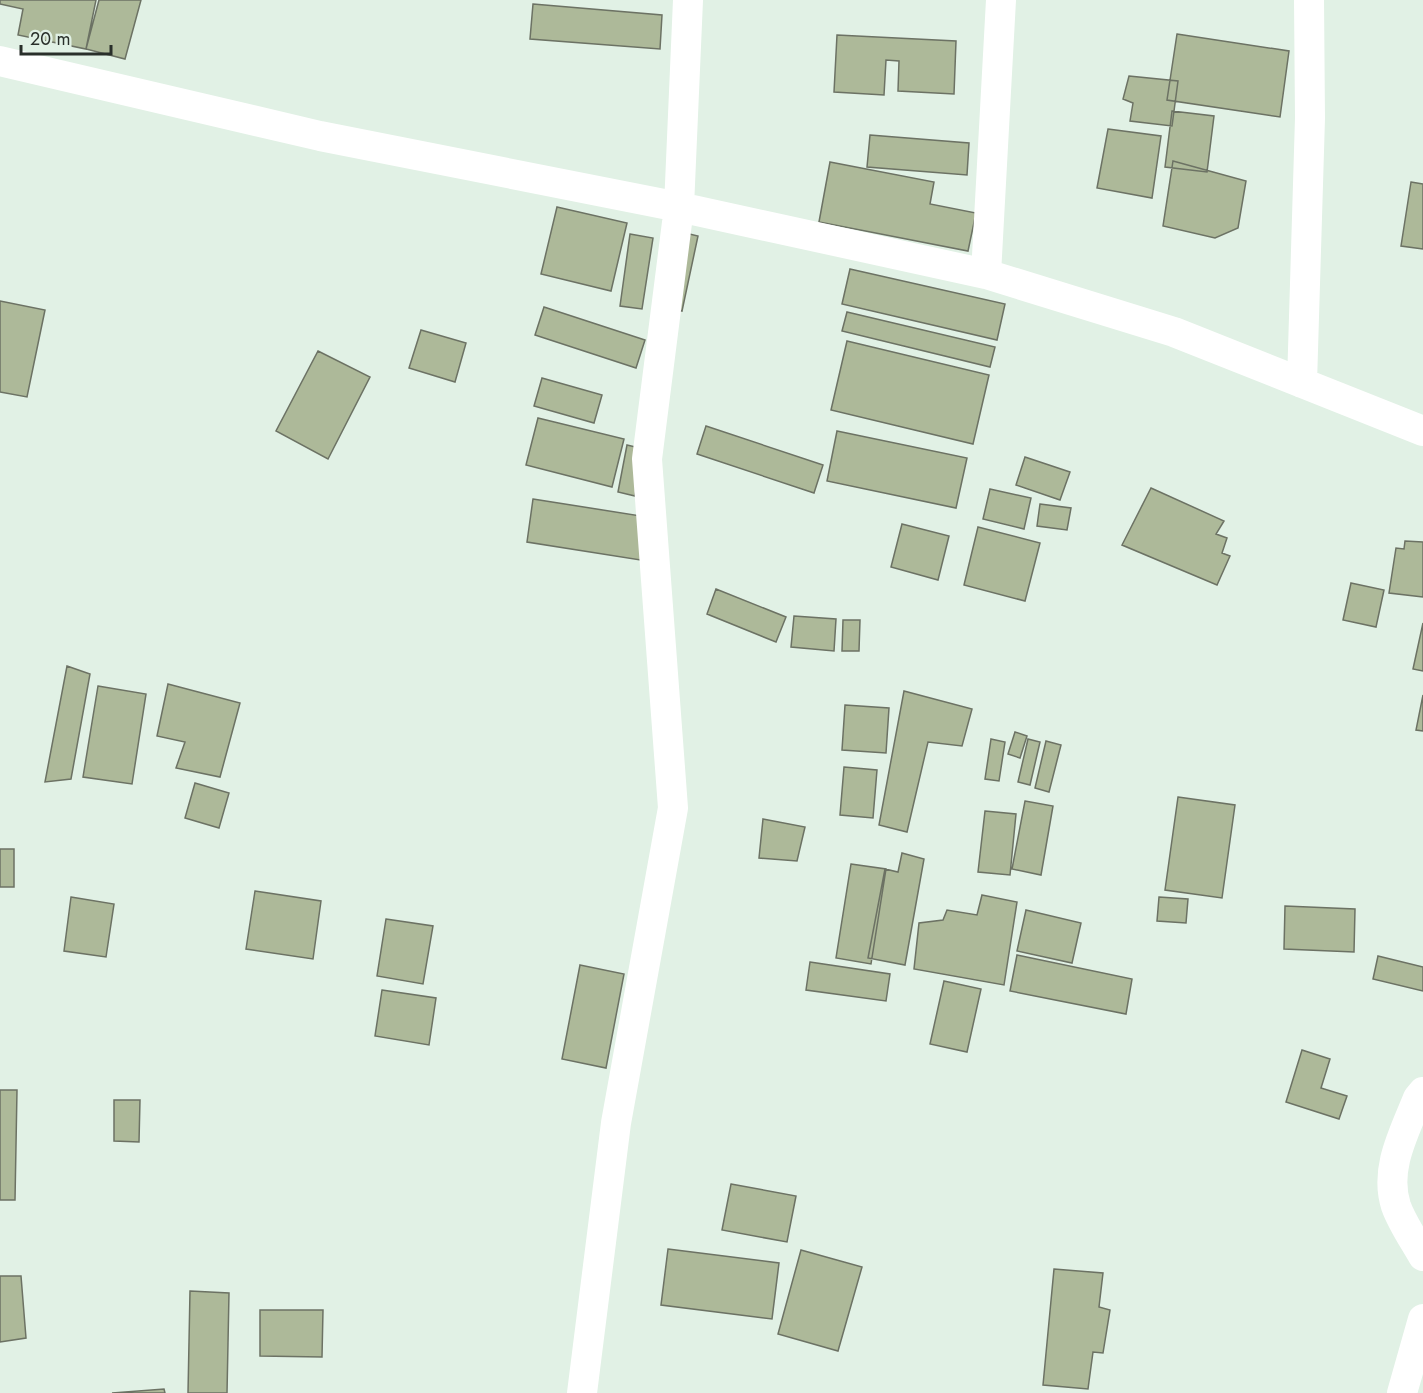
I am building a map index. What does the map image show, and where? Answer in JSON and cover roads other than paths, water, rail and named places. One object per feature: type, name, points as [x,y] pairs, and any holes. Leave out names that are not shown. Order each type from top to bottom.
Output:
[{"type":"street","points":[[582,1393],[616,1123],[673,808],[647,459],[679,207],[688,0]]},
{"type":"street","points":[[986,274],[1001,0]]},
{"type":"street","points":[[1302,383],[1310,118],[1309,0]]},
{"type":"street","points":[[0,61],[320,136],[679,207],[986,274],[1174,332],[1423,431]]},
{"type":"street","points":[[1423,1092],[1418,1098],[1394,1160],[1391,1189],[1397,1208],[1423,1256]]},
{"type":"street","points":[[1402,1393],[1423,1319]]}]
